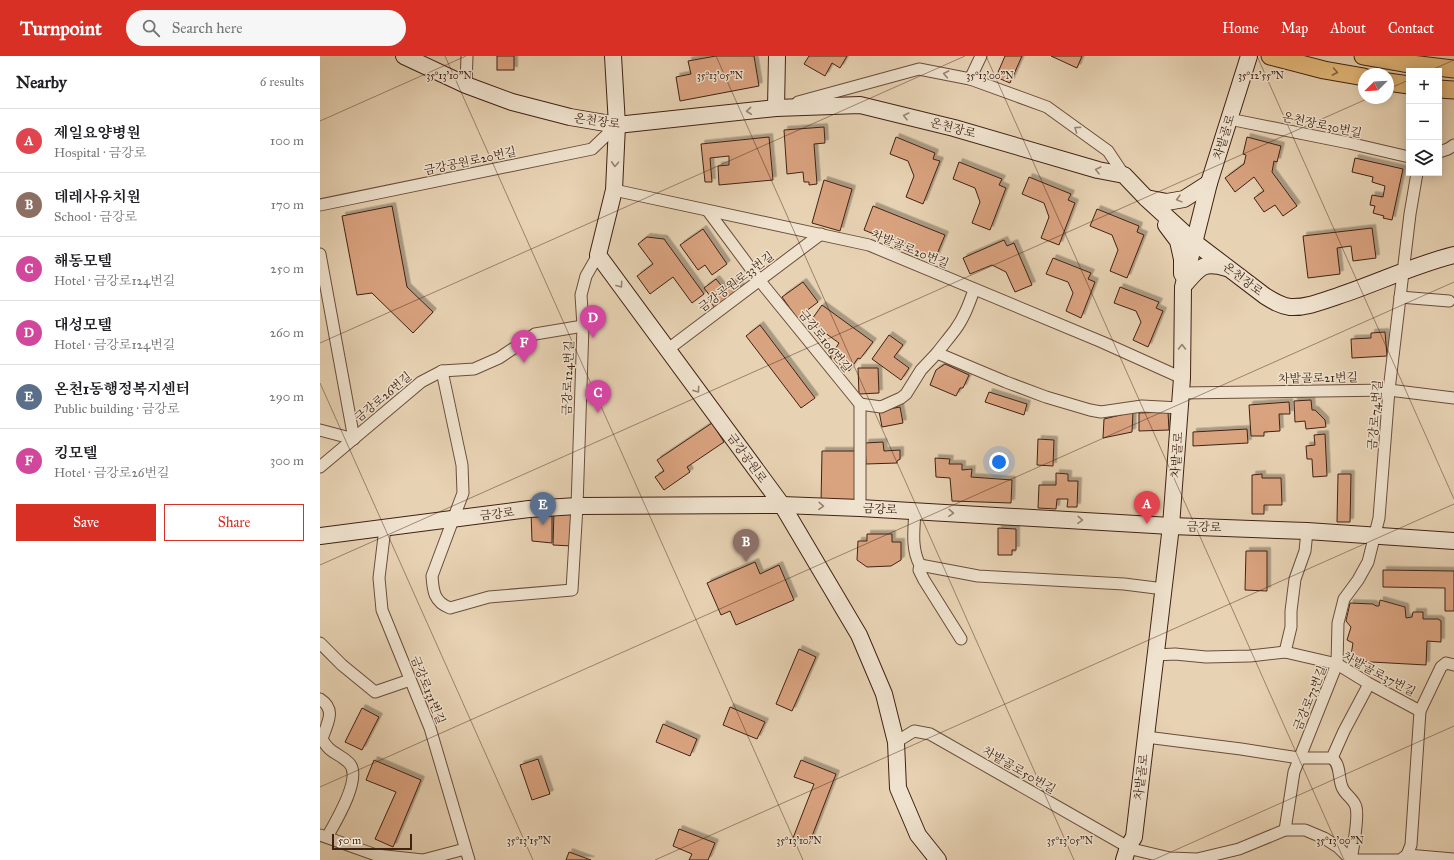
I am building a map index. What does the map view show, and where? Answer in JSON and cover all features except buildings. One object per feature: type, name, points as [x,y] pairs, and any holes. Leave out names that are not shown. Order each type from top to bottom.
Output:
[{"type":"main road","points":[[1270,56],[1324,70],[1358,76]]},
{"type":"main road","points":[[1364,56],[1403,63],[1454,69]]},
{"type":"main road","points":[[1394,83],[1406,85]]},
{"type":"main road","points":[[1442,89],[1454,90]]},
{"type":"street","name":"온천장로","points":[[404,56],[466,85],[512,102],[570,117],[617,125],[776,108],[860,105],[954,128],[1098,170],[1124,175],[1146,198],[1194,242],[1265,296],[1277,303],[1289,307],[1303,307],[1332,298],[1369,286],[1437,259],[1454,255]]},
{"type":"street","points":[[466,85],[467,56]]},
{"type":"street","points":[[598,255],[614,190],[617,125],[614,56]]},
{"type":"street","points":[[777,56],[776,108],[919,69],[970,79],[1047,107],[1108,151],[1124,175]]},
{"type":"street","points":[[970,79],[981,56]]},
{"type":"street","name":"차밭골로","points":[[1126,854],[1134,837],[1171,526],[1181,393],[1183,287],[1209,183],[1249,56]]},
{"type":"street","name":"온천장로30번길","points":[[1229,119],[1349,143],[1406,156]]},
{"type":"street","name":"금강공원로20번길","points":[[320,205],[592,149],[617,125]]},
{"type":"street","points":[[1442,151],[1454,145]]},
{"type":"street","points":[[1404,272],[1410,214],[1416,176]]},
{"type":"street","points":[[1146,198],[1167,202],[1184,199],[1209,183]]},
{"type":"street","name":"차밭골로20번길","points":[[614,190],[869,245],[1102,342],[1181,393]]},
{"type":"street","points":[[1146,198],[1178,241],[1182,259],[1183,287]]},
{"type":"street","name":"금강로106번길","points":[[708,211],[760,281],[860,404]]},
{"type":"street","name":"금강공원로33번길","points":[[668,350],[821,234]]},
{"type":"street","points":[[320,254],[324,302],[354,439],[320,430]]},
{"type":"street","name":"금강로124번길","points":[[454,519],[432,576],[432,588],[436,599],[444,606],[450,608],[489,597],[572,590],[577,506],[583,326],[581,295],[586,276],[598,255]]},
{"type":"street","name":"금강공원로","points":[[598,255],[782,505],[859,635],[884,694],[896,742],[898,788],[918,835],[938,860]]},
{"type":"street","points":[[1183,287],[1200,267],[1215,264],[1228,268]]},
{"type":"street","name":"금강로74번길","points":[[1374,534],[1378,518],[1389,390],[1404,272]]},
{"type":"street","points":[[860,508],[860,404],[881,407],[901,398],[906,394],[921,370],[955,331],[965,314],[974,290]]},
{"type":"street","points":[[1400,297],[1449,301]]},
{"type":"street","name":"금강로26번길","points":[[320,467],[421,382],[442,371],[474,369],[499,358],[535,334],[583,326]]},
{"type":"street","name":"차밭골로21번길","points":[[937,353],[1046,397],[1101,412],[1142,406],[1181,393],[1389,390],[1454,398]]},
{"type":"street","points":[[442,371],[462,465],[463,493],[454,519]]},
{"type":"street","name":"금강로","points":[[320,536],[529,509],[577,506],[782,505],[860,508],[1171,526],[1374,534],[1454,541]]},
{"type":"street","points":[[915,511],[914,544],[915,557],[920,565],[919,570],[961,639]]},
{"type":"street","name":"금강로131번길","points":[[385,528],[379,578],[382,610],[430,728],[469,860]]},
{"type":"street","points":[[1285,652],[1291,627],[1291,611],[1296,579],[1305,551],[1307,531]]},
{"type":"street","name":"금강로73번길","points":[[1285,830],[1294,772],[1337,664],[1338,623],[1344,599],[1358,580],[1368,562],[1374,534]]},
{"type":"street","points":[[920,565],[978,576],[1124,584],[1164,589]]},
{"type":"street","points":[[320,643],[342,665],[375,692],[410,680]]},
{"type":"street","name":"차밭골로37번길","points":[[1156,655],[1175,654],[1206,657],[1250,656],[1285,652],[1337,664],[1369,684],[1420,710],[1411,845],[1407,855]]},
{"type":"street","points":[[1420,710],[1441,667],[1446,663],[1453,665]]},
{"type":"street","points":[[1332,758],[1344,730],[1369,684]]},
{"type":"street","points":[[320,699],[329,706],[331,712],[322,739],[326,747],[350,764],[354,774],[347,801],[324,836],[376,856],[423,860],[465,849]]},
{"type":"street","name":"차밭골로50번길","points":[[896,742],[914,731],[930,734],[1126,854],[1197,859],[1238,848],[1285,830]]},
{"type":"street","points":[[1146,737],[1299,758],[1332,758],[1336,761],[1338,766],[1342,788],[1356,807],[1356,826],[1351,860]]},
{"type":"street","points":[[1285,830],[1305,830],[1324,838],[1338,847],[1351,860],[1400,860],[1407,855],[1449,859]]},
{"type":"place","name":"대성모텔","points":[[593,338]]},
{"type":"place","name":"킹모텔","points":[[524,363]]},
{"type":"place","name":"해동모텔","points":[[598,413]]},
{"type":"place","name":"제일요양병원","points":[[1147,524]]},
{"type":"place","name":"온천1동행정복지센터","points":[[543,525]]},
{"type":"place","name":"데레사유치원","points":[[746,562]]}]
